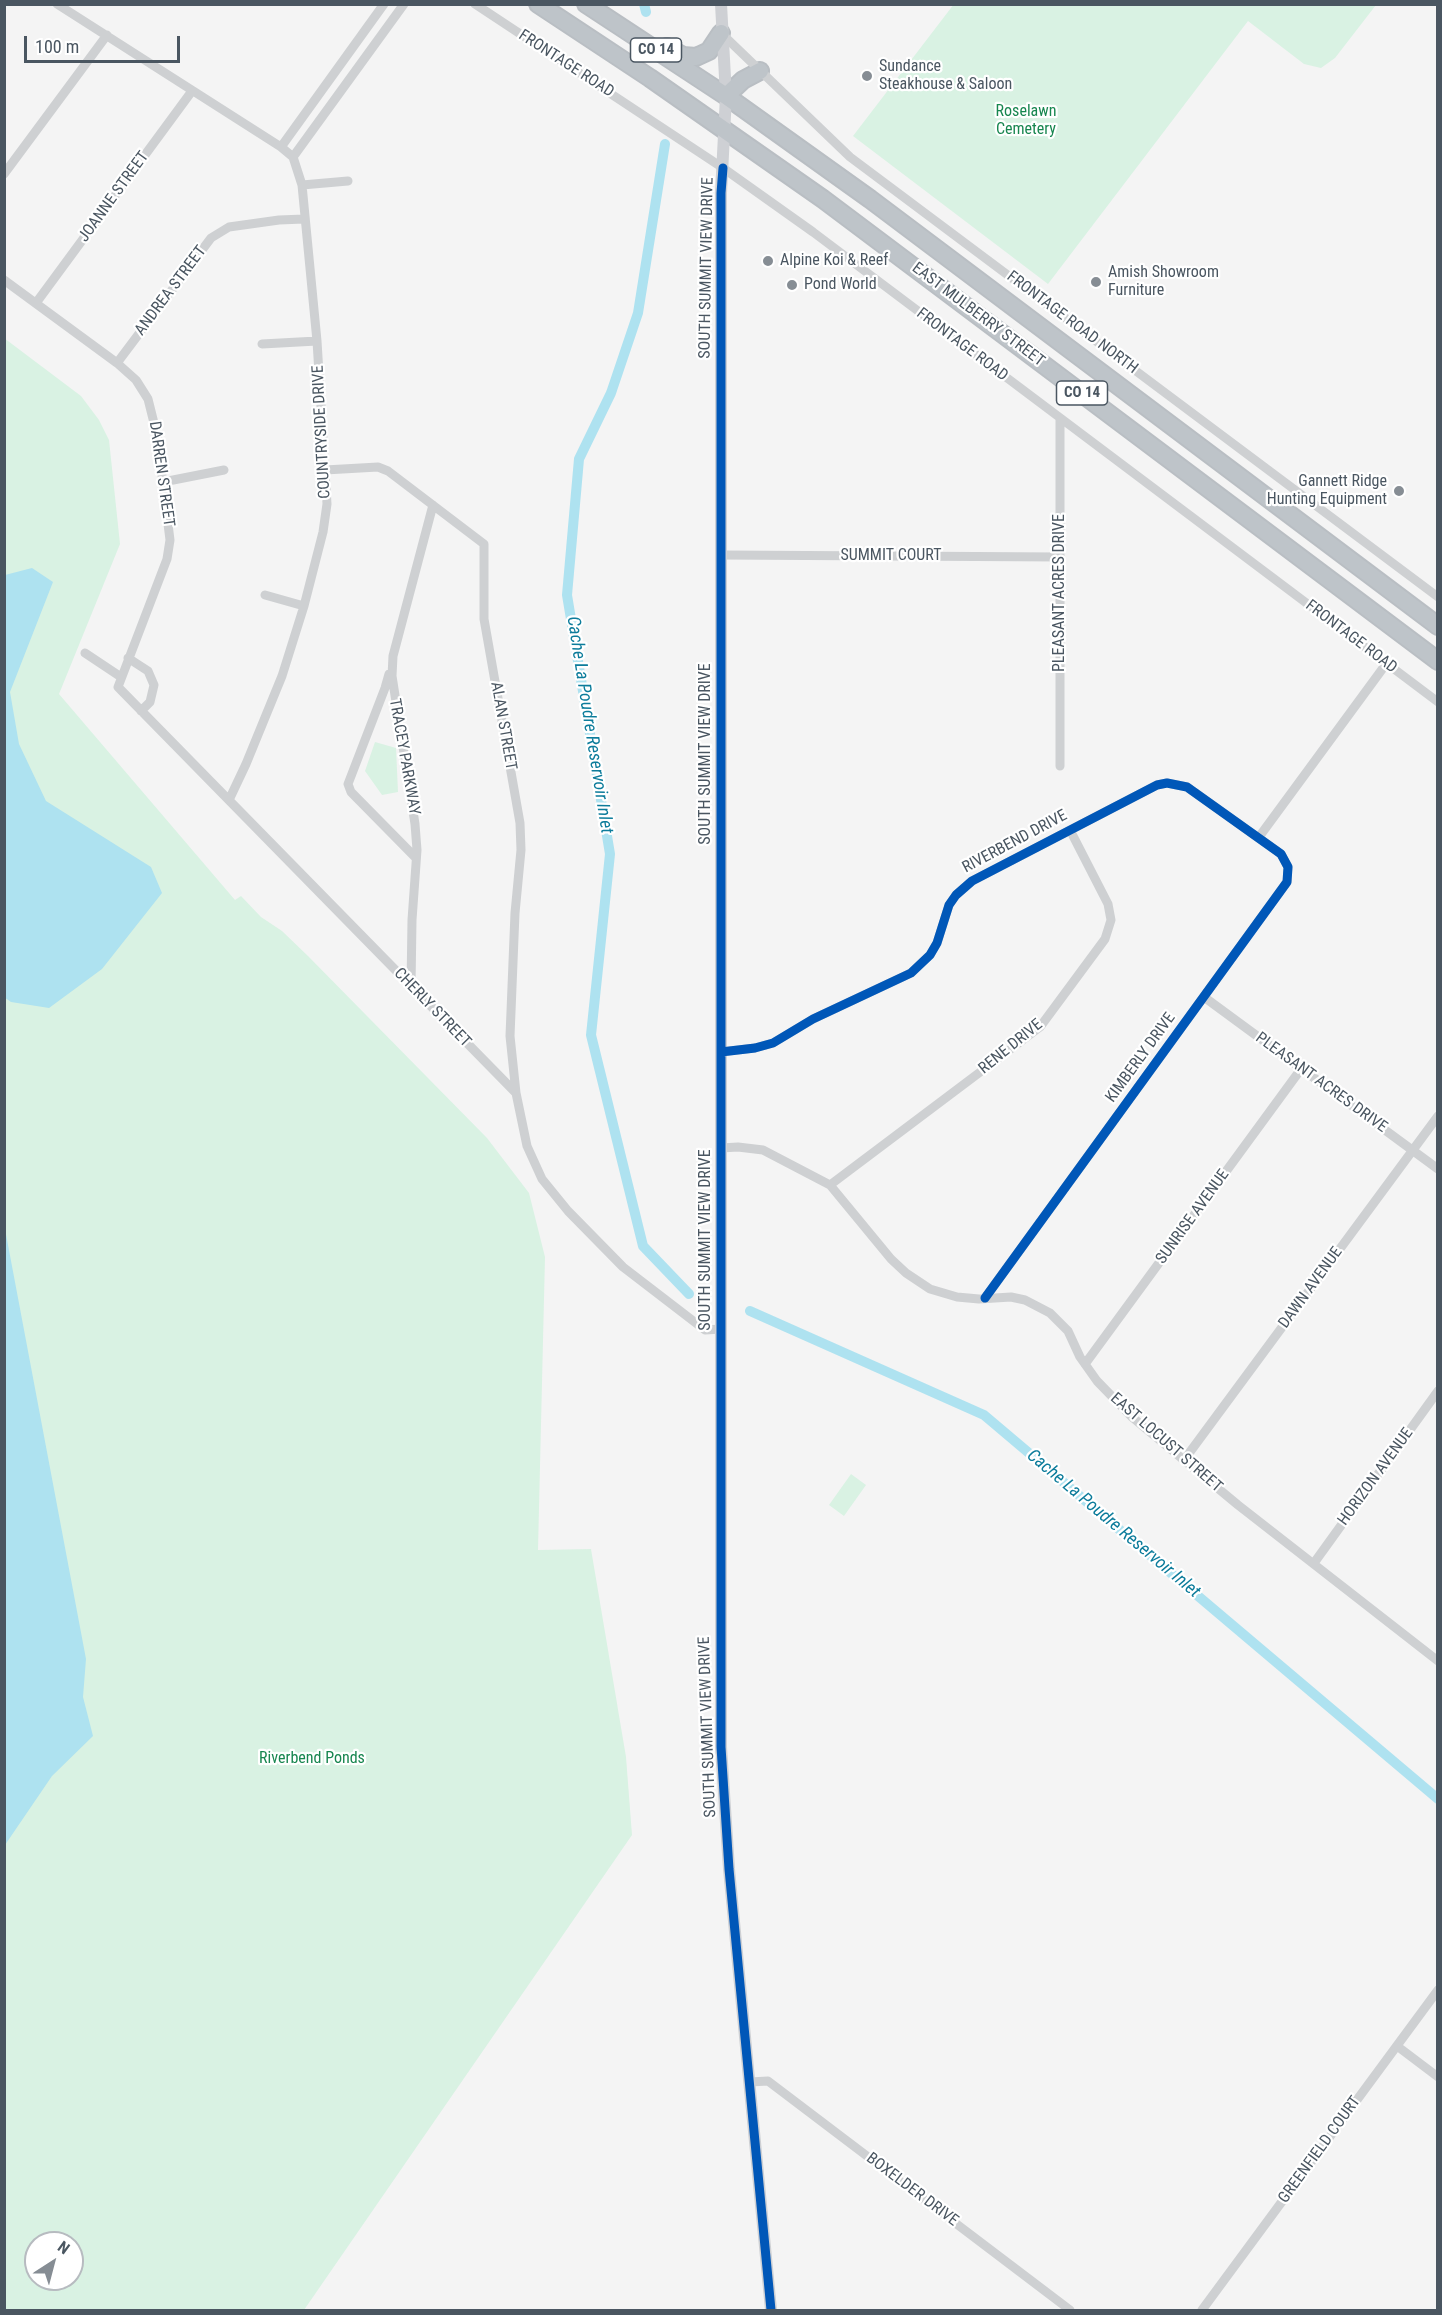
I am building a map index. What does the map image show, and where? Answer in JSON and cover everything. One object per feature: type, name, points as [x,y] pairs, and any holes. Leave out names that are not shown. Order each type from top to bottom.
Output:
[{"type":"highway","name":"EAST MULBERRY STREET","points":[[538,4],[724,129],[823,199],[1437,660]]},
{"type":"highway","name":"EAST MULBERRY STREET","points":[[586,4],[726,96],[870,199],[1437,626]]},
{"type":"highway","points":[[607,18],[642,31],[676,52],[689,57],[702,55],[714,44],[721,33]]},
{"type":"highway","points":[[726,96],[743,80],[760,71]]},
{"type":"street","points":[[57,4],[281,147],[293,157],[404,4]]},
{"type":"street","points":[[281,147],[384,4]]},
{"type":"street","name":"FRONTAGE ROAD","points":[[475,4],[723,168],[813,232],[1437,702]]},
{"type":"street","name":"SOUTH SUMMIT VIEW DRIVE","points":[[721,4],[726,96],[721,217],[721,1747],[729,1869],[771,2310]]},
{"type":"street","name":"FRONTAGE ROAD NORTH","points":[[721,33],[850,157],[1437,597]]},
{"type":"street","points":[[4,174],[107,35]]},
{"type":"street","name":"JOANNE STREET","points":[[36,303],[192,91]]},
{"type":"street","name":"COUNTRYSIDE DRIVE","points":[[228,800],[246,764],[282,676],[304,606],[323,532],[327,504],[317,341],[302,185],[293,157]]},
{"type":"street","points":[[302,185],[348,181]]},
{"type":"street","name":"ANDREA STREET","points":[[117,363],[211,238],[229,227],[304,219]]},
{"type":"street","name":"DARREN STREET","points":[[4,280],[117,363],[136,380],[148,399],[157,435],[170,540],[167,560],[119,682]]},
{"type":"street","points":[[262,344],[317,341]]},
{"type":"street","name":"PLEASANT ACRES DRIVE","points":[[1060,419],[1060,766]]},
{"type":"street","name":"ALAN STREET","points":[[325,470],[378,467],[387,471],[484,544],[484,620],[520,823],[520,862],[515,913],[510,1036],[516,1093]]},
{"type":"street","points":[[163,482],[224,470]]},
{"type":"street","name":"TRACEY PARKWAY","points":[[417,858],[351,792],[348,784],[385,688],[433,505]]},
{"type":"street","name":"SUMMIT COURT","points":[[721,555],[1060,557]]},
{"type":"street","points":[[265,595],[304,606]]},
{"type":"street","name":"CHERLY STREET","points":[[85,653],[119,682],[141,711],[516,1093]]},
{"type":"street","name":"TRACEY PARKWAY","points":[[393,656],[393,695],[415,824],[417,858],[412,921],[411,987]]},
{"type":"street","points":[[128,658],[148,671],[154,686],[150,702],[141,711]]},
{"type":"street","points":[[1259,837],[1386,664]]},
{"type":"street","name":"RIVERBEND DRIVE","points":[[721,1052],[755,1048],[773,1043],[813,1019],[911,973],[930,955],[937,943],[949,905],[962,888],[1157,785],[1167,783],[1187,787],[1259,837]]},
{"type":"street","name":"RENE DRIVE","points":[[830,1185],[1040,1027],[1105,939],[1111,920],[1108,904],[1070,830]]},
{"type":"street","name":"KIMBERLY DRIVE","points":[[985,1298],[1287,882],[1286,860],[1259,837]]},
{"type":"street","name":"PLEASANT ACRES DRIVE","points":[[1204,997],[1437,1169]]},
{"type":"street","name":"SUNRISE AVENUE","points":[[1084,1364],[1301,1069]]},
{"type":"street","points":[[516,1093],[527,1146],[542,1179],[568,1211],[623,1267],[639,1280],[705,1330],[721,1329]]},
{"type":"street","name":"DAWN AVENUE","points":[[1184,1460],[1437,1116]]},
{"type":"street","name":"EAST LOCUST STREET","points":[[721,1148],[738,1147],[763,1150],[830,1185],[891,1259],[906,1273],[941,1293],[957,1297],[1011,1297],[1025,1300],[1050,1313],[1068,1331],[1084,1364],[1120,1406],[1238,1505],[1437,1661]]},
{"type":"street","name":"HORIZON AVENUE","points":[[1314,1563],[1437,1391]]},
{"type":"street","name":"GREENFIELD COURT","points":[[1202,2310],[1437,1990]]},
{"type":"street","points":[[1397,2046],[1437,2077]]},
{"type":"street","name":"BOXELDER DRIVE","points":[[750,2082],[768,2080],[1070,2310]]},
{"type":"green space","name":"Roselawn Cemetery","points":[[954,4],[1376,5],[1335,58],[1321,68],[1304,64],[1248,21],[1048,284],[853,136]]},
{"type":"green space","name":"Riverbend Ponds","points":[[4,338],[81,396],[99,420],[109,440],[120,544],[59,694],[235,900],[241,896],[261,917],[282,931],[308,956],[487,1138],[529,1193],[545,1257],[538,1550],[591,1549],[626,1757],[632,1835],[304,2310],[5,2310]]},
{"type":"green space","points":[[375,742],[396,748],[398,792],[382,795],[365,771]]},
{"type":"green space","points":[[851,1474],[866,1485],[844,1516],[829,1505]]},
{"type":"water","points":[[32,568],[53,582],[10,692],[19,744],[46,801],[151,867],[162,893],[102,969],[49,1008],[11,1002],[4,997],[5,575]]},
{"type":"water","points":[[5,1229],[86,1659],[83,1697],[93,1736],[52,1776],[5,1845]]},
{"type":"waterway","name":"Cache La Poudre Reservoir Inlet","points":[[644,4],[646,12]]},
{"type":"waterway","name":"Cache La Poudre Reservoir Inlet","points":[[665,144],[638,313],[611,393],[579,459],[567,595],[610,854],[591,1035],[643,1246],[689,1294]]},
{"type":"waterway","name":"Cache La Poudre Reservoir Inlet","points":[[750,1311],[984,1415],[1438,1799]]},
{"type":"cycle path","points":[[723,168],[721,193],[721,1747],[729,1869],[771,2310]]},
{"type":"cycle path","points":[[721,1052],[755,1048],[773,1043],[813,1019],[911,973],[930,955],[937,943],[949,905],[956,895],[972,881],[1157,785],[1167,783],[1187,787],[1281,854],[1288,867],[1287,882],[985,1298]]},
{"type":"place","name":"Sundance Steakhouse & Saloon","points":[[867,76]]},
{"type":"place","name":"Alpine Koi & Reef","points":[[768,261]]},
{"type":"place","name":"Amish Showroom Furniture","points":[[1096,282]]},
{"type":"place","name":"Pond World","points":[[792,285]]},
{"type":"place","name":"Gannett Ridge Hunting Equipment","points":[[1399,491]]}]
